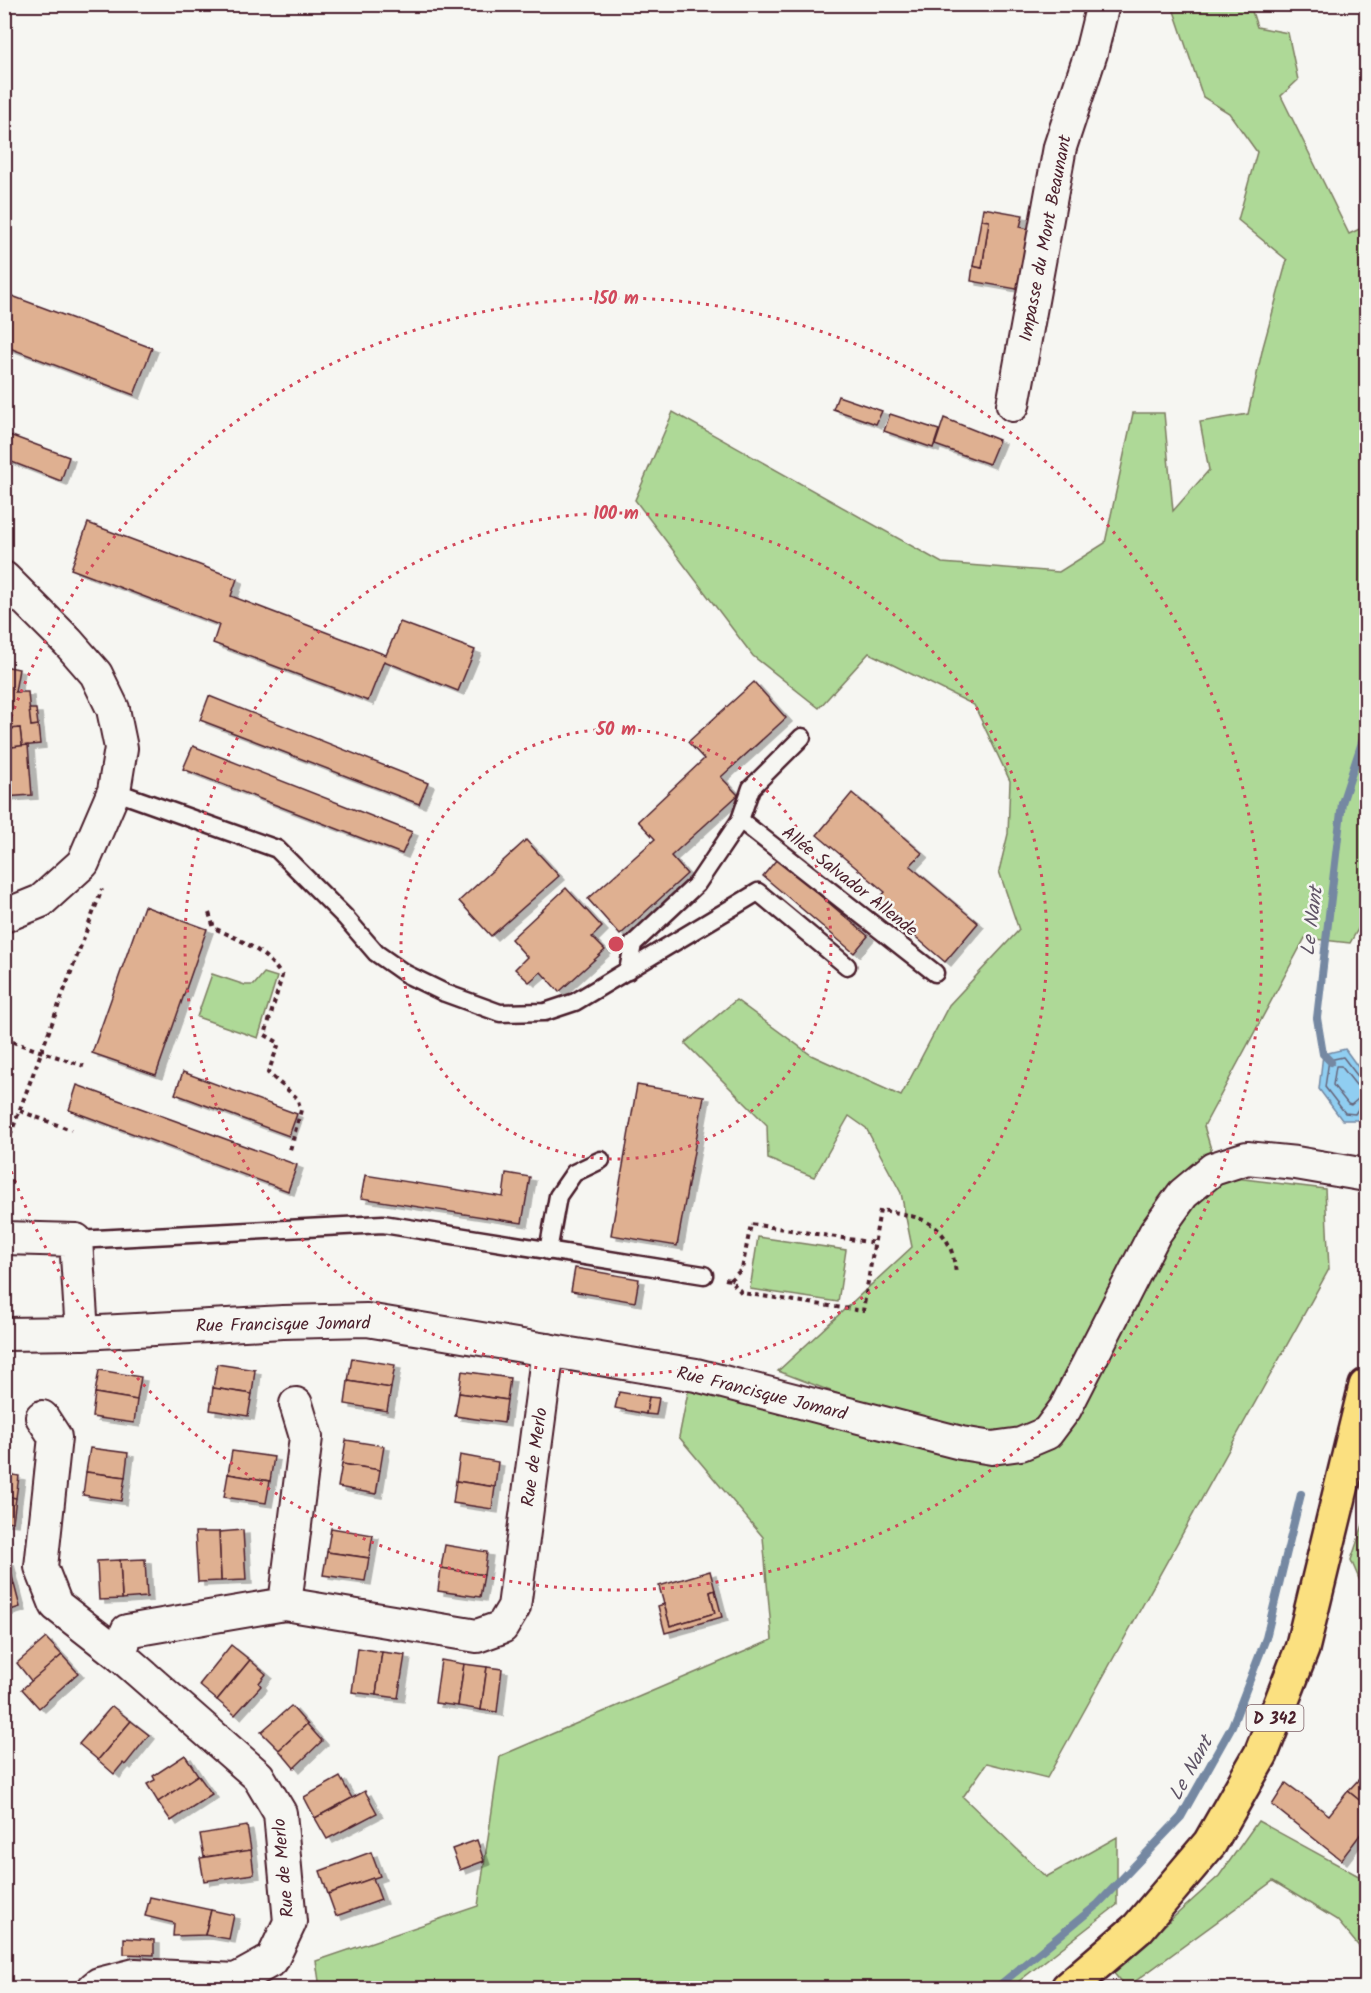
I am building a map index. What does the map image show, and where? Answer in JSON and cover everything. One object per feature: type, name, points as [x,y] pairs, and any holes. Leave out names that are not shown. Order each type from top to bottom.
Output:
[{"type":"main road","name":"D 342","points":[[1068,1989],[1138,1928],[1210,1843],[1261,1754],[1302,1649],[1366,1386]]},
{"type":"street","name":"Impasse du Mont Beaunant","points":[[1013,405],[1060,147],[1091,53],[1103,4]]},
{"type":"street","points":[[4,578],[68,642],[96,674],[113,709],[121,748],[114,791],[83,863],[41,901],[4,916]]},
{"type":"street","name":"Rue Francisque Jomard","points":[[4,1334],[82,1333],[194,1325],[367,1320],[696,1375],[961,1443],[992,1448],[1021,1444],[1047,1433],[1065,1409],[1155,1233],[1183,1194],[1213,1168],[1247,1158],[1296,1163],[1366,1175]]},
{"type":"street","points":[[4,1238],[76,1240],[82,1333]]},
{"type":"street","name":"Rue de Merlo","points":[[120,1655],[127,1631],[285,1604],[477,1636],[502,1626],[514,1607],[548,1350]]},
{"type":"street","points":[[285,1604],[306,1437],[296,1404]]},
{"type":"street","name":"Rue de Merlo","points":[[42,1417],[55,1437],[41,1567],[56,1605],[120,1655],[258,1776],[280,1813],[290,1922],[272,1960],[236,1980],[135,1975],[99,1984],[94,1989]]},
{"type":"lane","points":[[628,971],[633,944],[697,884],[740,820],[751,788],[802,737]]},
{"type":"lane","points":[[114,791],[277,849],[345,917],[376,953],[406,974],[445,993],[500,1012],[545,1012],[575,1002],[758,892],[847,966]]},
{"type":"lane","name":"Allée Salvador Allende","points":[[740,820],[935,973]]},
{"type":"lane","points":[[548,1251],[558,1196],[574,1173],[601,1160]]},
{"type":"lane","points":[[76,1240],[383,1224],[704,1275]]},
{"type":"path","points":[[4,1152],[103,886]]},
{"type":"path","points":[[208,913],[214,928],[258,949],[275,965],[282,976],[266,1035],[279,1043],[268,1073],[297,1098],[301,1110],[290,1150]]},
{"type":"path","points":[[4,1038],[84,1066]]},
{"type":"path","points":[[20,1111],[71,1130]]},
{"type":"path","points":[[704,1275],[730,1280],[742,1293],[863,1311],[880,1210],[905,1213],[933,1224],[949,1242],[956,1275]]},
{"type":"path","points":[[730,1280],[742,1269],[751,1224],[875,1243]]},
{"type":"green space","points":[[1172,5],[1250,5],[1257,27],[1288,33],[1298,80],[1281,96],[1349,234],[1366,226],[1366,915],[1350,943],[1305,938],[1204,1126],[1219,1176],[1325,1189],[1329,1269],[1047,1778],[987,1763],[963,1797],[1046,1877],[1117,1837],[1117,1905],[1010,1988],[320,1988],[316,1961],[478,1906],[500,1756],[772,1640],[763,1537],[679,1437],[689,1387],[989,1460],[1048,1451],[1125,1321],[1098,1310],[1047,1408],[1038,1418],[1024,1427],[1000,1432],[969,1429],[854,1400],[778,1371],[912,1247],[901,1193],[866,1128],[849,1116],[814,1177],[768,1159],[767,1125],[685,1043],[736,1000],[811,1055],[901,1096],[949,1005],[1019,930],[999,871],[1008,834],[1010,781],[974,705],[869,653],[819,708],[753,656],[635,500],[673,412],[942,563],[1059,572],[1105,543],[1133,413],[1164,413],[1173,511],[1209,470],[1200,422],[1248,414],[1263,347],[1287,260],[1238,220],[1257,152],[1229,113],[1203,97]]},
{"type":"green space","points":[[264,973],[277,977],[258,1038],[197,1017],[212,974],[245,985],[254,985]]},
{"type":"green space","points":[[758,1237],[846,1250],[838,1302],[750,1289]]},
{"type":"green space","points":[[1366,1516],[1366,1595],[1351,1560]]},
{"type":"green space","points":[[1258,1821],[1366,1880],[1366,1955],[1337,1920],[1273,1881],[1126,1988],[1113,1972],[1219,1876]]},
{"type":"water","points":[[1345,1049],[1366,1078],[1366,1106],[1359,1120],[1342,1120],[1319,1089],[1323,1054]]},
{"type":"building","points":[[983,208],[1023,215],[1020,227],[1033,230],[1022,290],[971,281],[973,266],[982,268],[989,221],[981,220]]},
{"type":"building","points":[[981,220],[989,221],[982,268],[973,266]]},
{"type":"building","points":[[4,293],[152,348],[134,395],[4,346]]},
{"type":"building","points":[[838,396],[882,411],[876,424],[833,409]]},
{"type":"building","points":[[890,414],[939,430],[933,448],[884,431]]},
{"type":"building","points":[[944,418],[999,440],[989,464],[935,445]]},
{"type":"building","points":[[4,433],[69,457],[61,481],[4,459]]},
{"type":"building","points":[[88,523],[237,579],[231,596],[386,655],[400,622],[475,650],[458,691],[384,661],[368,701],[213,643],[219,625],[71,569]]},
{"type":"building","points":[[4,666],[19,669],[15,692],[28,692],[31,726],[38,725],[40,744],[22,746],[20,728],[4,730]]},
{"type":"building","points":[[754,682],[786,718],[721,777],[738,795],[671,856],[687,874],[620,935],[588,899],[655,839],[638,821],[704,759],[688,742]]},
{"type":"building","points":[[209,696],[428,783],[419,804],[200,720]]},
{"type":"building","points":[[29,709],[36,709],[38,725],[31,726]]},
{"type":"building","points":[[20,728],[22,746],[12,747],[10,729]]},
{"type":"building","points":[[28,745],[32,795],[4,797],[4,748]]},
{"type":"building","points":[[193,746],[412,832],[402,854],[183,769]]},
{"type":"building","points":[[852,793],[922,853],[910,866],[978,923],[945,962],[876,903],[885,892],[817,835]]},
{"type":"building","points":[[526,840],[559,876],[491,936],[459,901]]},
{"type":"building","points":[[777,859],[868,936],[854,953],[763,876]]},
{"type":"building","points":[[566,888],[602,927],[592,937],[605,950],[559,992],[541,972],[529,982],[515,969],[527,957],[511,939]]},
{"type":"building","points":[[144,906],[207,929],[156,1075],[92,1053]]},
{"type":"building","points":[[183,1072],[297,1114],[289,1136],[175,1094]]},
{"type":"building","points":[[77,1085],[297,1165],[288,1191],[69,1110]]},
{"type":"building","points":[[637,1085],[704,1096],[677,1246],[611,1235]]},
{"type":"building","points":[[506,1173],[530,1177],[522,1223],[361,1198],[365,1175],[503,1197]]},
{"type":"building","points":[[575,1268],[639,1279],[635,1302],[571,1291]]},
{"type":"building","points":[[352,1358],[395,1365],[391,1388],[348,1381]]},
{"type":"building","points":[[217,1364],[255,1370],[252,1394],[213,1388]]},
{"type":"building","points":[[99,1370],[141,1377],[137,1400],[95,1393]]},
{"type":"building","points":[[462,1371],[510,1378],[507,1400],[459,1393]]},
{"type":"building","points":[[348,1381],[391,1388],[387,1411],[345,1404]]},
{"type":"building","points":[[213,1388],[252,1394],[248,1416],[210,1410]]},
{"type":"building","points":[[619,1392],[649,1397],[646,1414],[615,1408]]},
{"type":"building","points":[[95,1393],[137,1400],[134,1423],[92,1417]]},
{"type":"building","points":[[459,1393],[507,1400],[504,1423],[455,1416]]},
{"type":"building","points":[[649,1397],[659,1398],[656,1415],[646,1414]]},
{"type":"building","points":[[346,1440],[384,1446],[380,1470],[342,1464]]},
{"type":"building","points":[[90,1448],[128,1453],[125,1477],[86,1472]]},
{"type":"building","points":[[232,1451],[274,1457],[270,1481],[228,1474]]},
{"type":"building","points":[[460,1455],[498,1462],[495,1487],[456,1481]]},
{"type":"building","points":[[342,1464],[380,1470],[376,1494],[338,1487]]},
{"type":"building","points":[[86,1472],[125,1477],[121,1501],[83,1495]]},
{"type":"building","points":[[4,1473],[19,1476],[16,1498],[4,1496]]},
{"type":"building","points":[[228,1474],[270,1481],[266,1503],[224,1497]]},
{"type":"building","points":[[456,1481],[495,1487],[492,1509],[453,1503]]},
{"type":"building","points":[[4,1496],[16,1498],[13,1522],[4,1521]]},
{"type":"building","points":[[331,1528],[373,1535],[369,1558],[327,1552]]},
{"type":"building","points":[[243,1530],[246,1580],[221,1581],[219,1532]]},
{"type":"building","points":[[195,1532],[219,1532],[221,1581],[198,1582]]},
{"type":"building","points":[[445,1545],[487,1552],[484,1575],[441,1568]]},
{"type":"building","points":[[327,1552],[369,1558],[365,1581],[323,1575]]},
{"type":"building","points":[[145,1559],[147,1597],[122,1599],[120,1560]]},
{"type":"building","points":[[120,1560],[122,1599],[99,1600],[97,1561]]},
{"type":"building","points":[[8,1561],[14,1584],[4,1587],[4,1562]]},
{"type":"building","points":[[441,1568],[484,1575],[480,1597],[438,1591]]},
{"type":"building","points":[[710,1571],[715,1590],[710,1592],[715,1613],[670,1626],[659,1586]]},
{"type":"building","points":[[14,1584],[20,1607],[4,1612],[4,1587]]},
{"type":"building","points":[[715,1590],[722,1617],[665,1633],[658,1606],[664,1604],[670,1626],[715,1613],[710,1592]]},
{"type":"building","points":[[46,1638],[62,1655],[32,1682],[17,1663]]},
{"type":"building","points":[[231,1645],[250,1660],[217,1700],[199,1685]]},
{"type":"building","points":[[358,1648],[382,1652],[376,1695],[352,1692]]},
{"type":"building","points":[[382,1652],[405,1655],[398,1698],[376,1695]]},
{"type":"building","points":[[62,1655],[78,1673],[39,1708],[22,1689]]},
{"type":"building","points":[[250,1660],[266,1674],[259,1683],[261,1686],[235,1715],[217,1700]]},
{"type":"building","points":[[441,1660],[464,1664],[458,1706],[435,1703]]},
{"type":"building","points":[[464,1664],[487,1667],[481,1710],[458,1706]]},
{"type":"building","points":[[487,1667],[502,1669],[497,1712],[481,1710]]},
{"type":"building","points":[[112,1706],[131,1721],[98,1760],[79,1744]]},
{"type":"building","points":[[291,1706],[307,1724],[279,1750],[261,1732]]},
{"type":"building","points":[[131,1721],[149,1735],[125,1765],[123,1763],[114,1774],[98,1760]]},
{"type":"building","points":[[307,1724],[322,1741],[294,1768],[279,1750]]},
{"type":"building","points":[[185,1755],[198,1775],[158,1802],[147,1784],[155,1780],[153,1776]]},
{"type":"building","points":[[198,1775],[212,1794],[171,1821],[158,1802]]},
{"type":"building","points":[[340,1777],[352,1798],[315,1818],[304,1797]]},
{"type":"building","points":[[1361,1777],[1366,1781],[1366,1814],[1361,1810],[1364,1804],[1348,1791]]},
{"type":"building","points":[[1286,1783],[1329,1815],[1348,1791],[1364,1804],[1361,1810],[1366,1814],[1366,1827],[1341,1860],[1272,1805]]},
{"type":"building","points":[[365,1791],[377,1813],[327,1839],[315,1818]]},
{"type":"building","points":[[247,1826],[251,1850],[204,1857],[200,1834]]},
{"type":"building","points":[[477,1840],[484,1861],[460,1870],[452,1849]]},
{"type":"building","points":[[251,1850],[254,1874],[204,1881],[200,1858]]},
{"type":"building","points":[[371,1852],[380,1876],[328,1894],[320,1871]]},
{"type":"building","points":[[373,1878],[381,1900],[336,1916],[328,1894]]},
{"type":"building","points":[[150,1897],[211,1910],[205,1935],[173,1936],[174,1923],[145,1916]]},
{"type":"building","points":[[211,1910],[234,1915],[229,1939],[205,1935]]},
{"type":"building","points":[[124,1938],[154,1940],[154,1955],[124,1954]]},
{"type":"waterway","name":"Le Nant","points":[[1331,1062],[1323,1054],[1317,1018],[1342,803],[1366,730]]},
{"type":"waterway","name":"Le Nant","points":[[996,1988],[1098,1904],[1181,1817],[1232,1726],[1266,1638],[1301,1494]]}]
